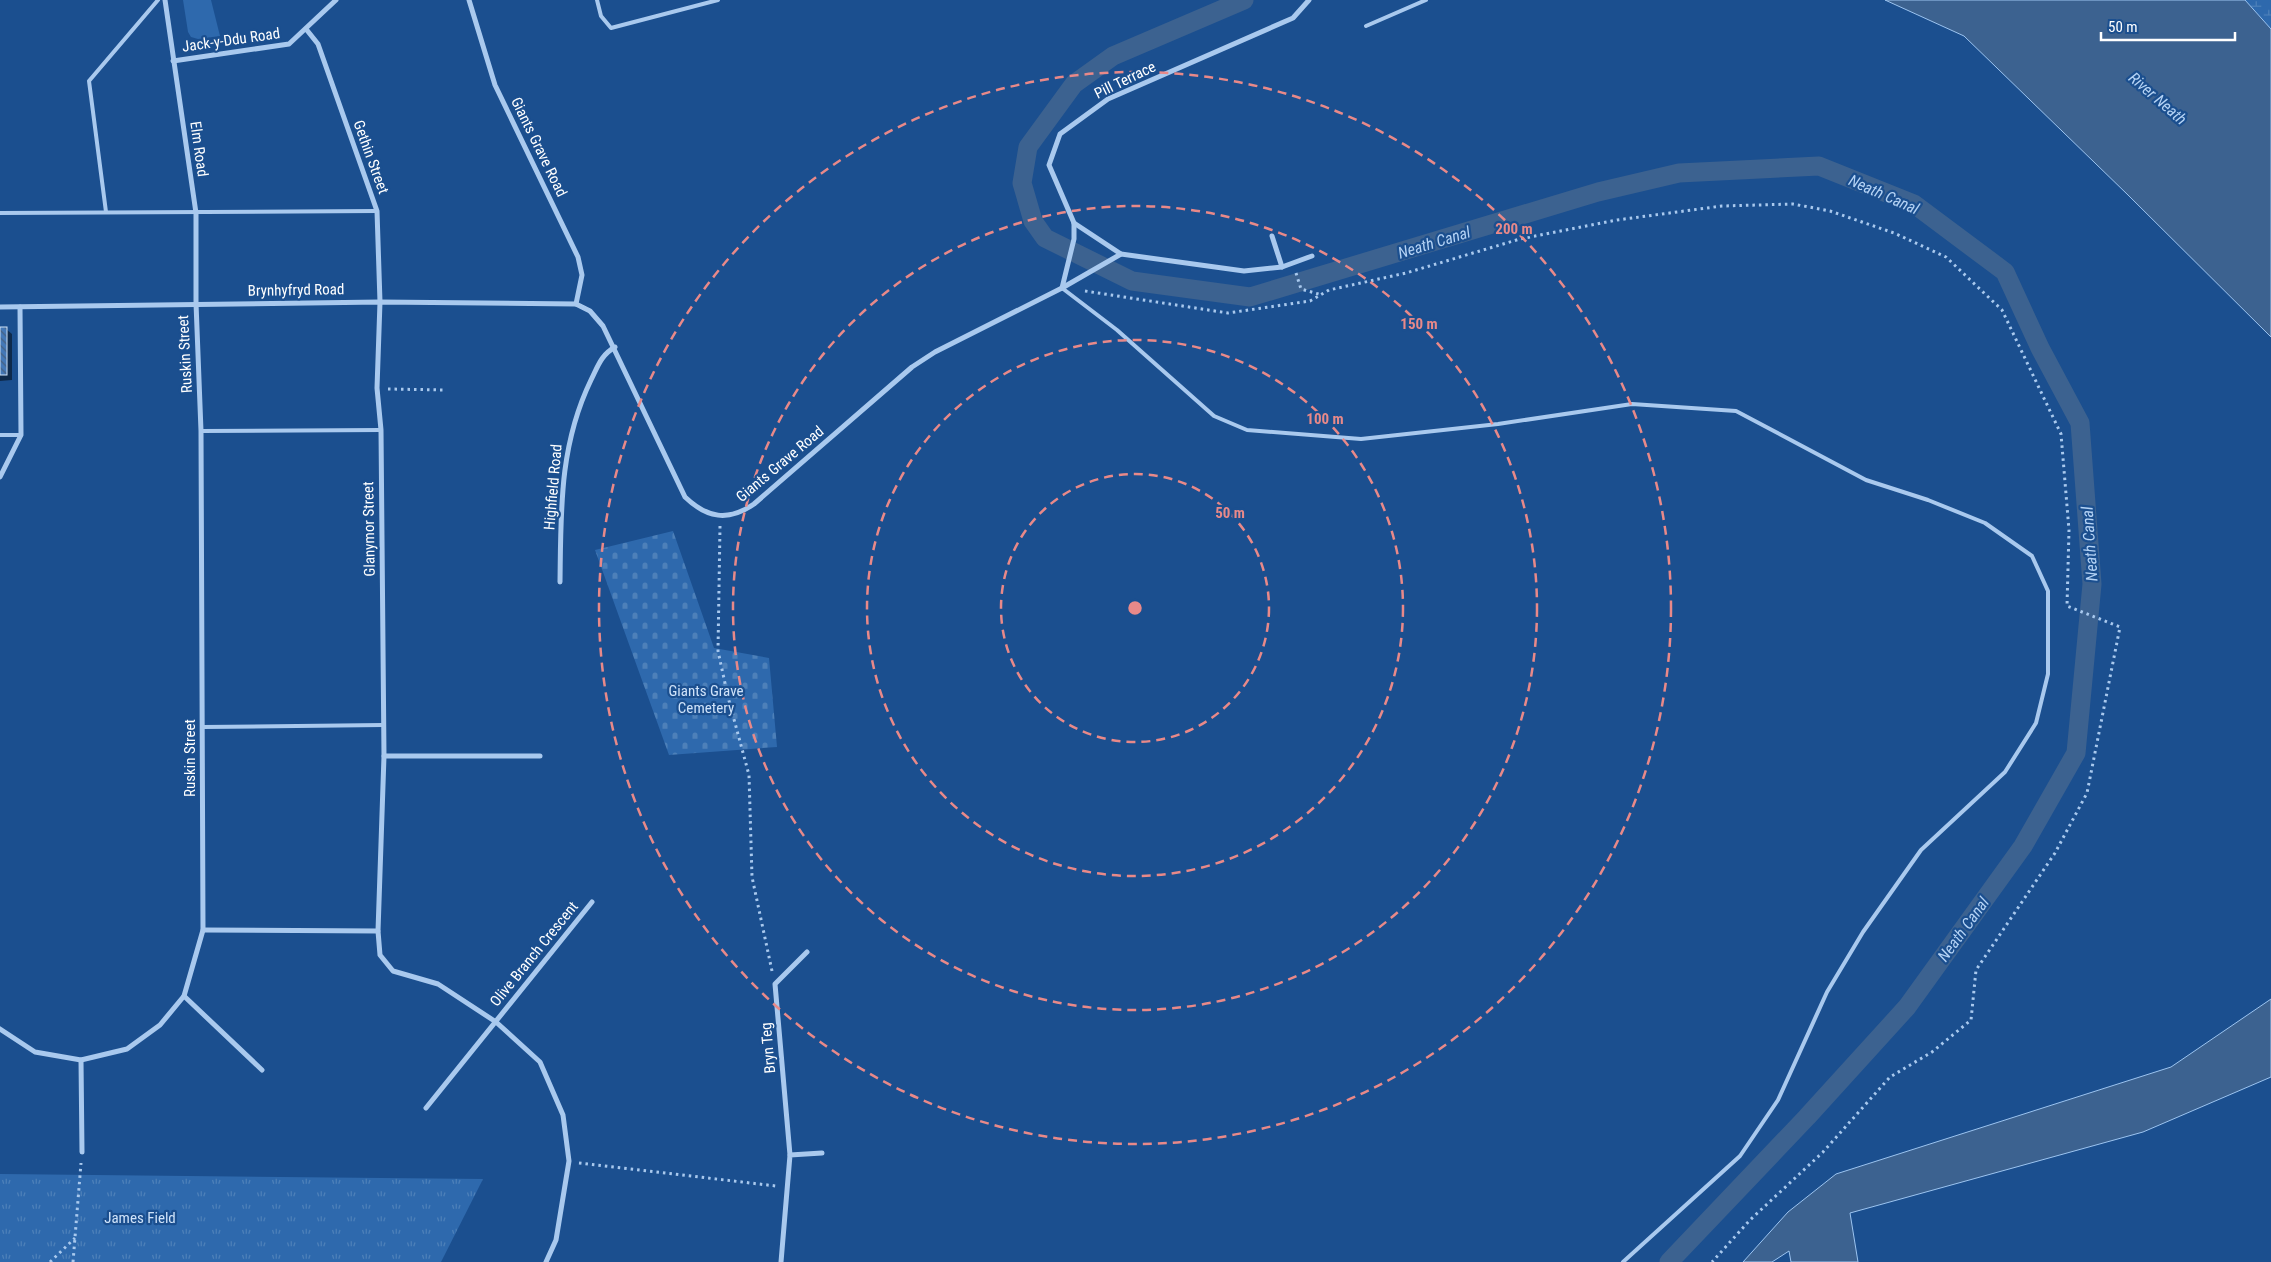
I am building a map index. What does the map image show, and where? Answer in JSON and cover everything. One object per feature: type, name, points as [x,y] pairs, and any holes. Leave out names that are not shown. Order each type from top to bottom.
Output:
[{"type":"street","name":"Elm Road","points":[[165,0],[196,213],[196,303]]},
{"type":"street","name":"Jack-y-Ddu Road","points":[[173,61],[289,44],[336,0]]},
{"type":"street","name":"Giants Grave Road","points":[[469,0],[495,85],[578,257],[582,275],[576,304]]},
{"type":"street","name":"Pill Terrace","points":[[1074,223],[1049,165],[1060,134],[1108,99],[1294,18],[1308,0]]},
{"type":"street","name":"Gethin Street","points":[[306,29],[318,44],[377,211],[380,302]]},
{"type":"street","points":[[1062,288],[1074,239],[1074,223]]},
{"type":"street","points":[[1074,223],[1121,254],[1244,271],[1282,267],[1312,256]]},
{"type":"street","points":[[1272,236],[1282,267]]},
{"type":"street","name":"Giants Grave Road","points":[[720,516],[741,513],[754,504],[912,367],[935,352],[1062,288],[1121,254]]},
{"type":"street","name":"Brynhyfryd Road","points":[[0,306],[380,302],[576,304],[590,310],[604,326],[615,347]]},
{"type":"street","name":"Glanymor Street","points":[[380,302],[377,388],[381,430],[384,756],[378,931],[380,955]]},
{"type":"street","name":"Ruskin Street","points":[[0,1029],[36,1052],[81,1060],[127,1049],[160,1025],[184,996],[203,930],[201,431],[196,303]]},
{"type":"street","points":[[0,477],[21,435],[20,307]]},
{"type":"street","points":[[615,347],[685,497],[697,508],[708,514],[720,516]]},
{"type":"street","name":"Highfield Road","points":[[560,582],[564,466],[570,434],[583,397],[603,354],[615,347]]},
{"type":"street","points":[[384,756],[540,756]]},
{"type":"street","name":"Olive Branch Crescent","points":[[426,1108],[592,902]]},
{"type":"street","points":[[203,930],[378,931]]},
{"type":"street","points":[[775,984],[807,952]]},
{"type":"street","name":"Olive Branch Crescent","points":[[380,955],[393,971],[438,984],[496,1022],[540,1062],[563,1115],[569,1161],[556,1240],[546,1262]]},
{"type":"street","name":"Bryn Teg","points":[[775,984],[790,1155],[781,1262]]},
{"type":"street","points":[[184,996],[262,1070]]},
{"type":"street","points":[[81,1060],[82,1152]]},
{"type":"street","points":[[790,1155],[822,1153]]},
{"type":"lane","points":[[106,212],[89,81],[158,0]]},
{"type":"lane","points":[[597,0],[601,16],[611,28],[718,0]]},
{"type":"lane","points":[[1366,26],[1426,0]]},
{"type":"lane","points":[[0,213],[377,211]]},
{"type":"lane","points":[[1062,288],[1117,330],[1214,416],[1247,430],[1361,439],[1498,424],[1632,404],[1736,411],[1866,480],[1928,500],[1985,523],[2032,556],[2048,591],[2048,674],[2036,723],[2005,772],[1921,850],[1864,932],[1827,992],[1778,1100],[1740,1156],[1623,1262]]},
{"type":"lane","points":[[201,431],[381,430]]},
{"type":"lane","points":[[0,435],[21,435]]},
{"type":"lane","points":[[203,726],[383,725]]},
{"type":"path","points":[[1062,288],[1228,313],[1310,301],[1329,290],[1406,273],[1520,239],[1617,220],[1722,206],[1793,204],[1830,211],[1894,233],[1946,256],[2002,310],[2061,434],[2069,530],[2067,606],[2120,627],[2087,793],[2055,853],[1976,970],[1971,1020],[1932,1052],[1890,1077],[1823,1152],[1750,1220],[1712,1262]]},
{"type":"path","points":[[1294,269],[1301,289],[1322,295]]},
{"type":"path","points":[[377,388],[445,390]]},
{"type":"path","points":[[720,516],[718,652],[749,775],[752,877],[775,984]]},
{"type":"path","points":[[74,1262],[82,1152]]},
{"type":"path","points":[[569,1161],[787,1187]]},
{"type":"path","points":[[50,1262],[75,1238]]},
{"type":"green space","points":[[183,0],[211,0],[220,36],[198,39],[191,37],[188,32]]},
{"type":"green space","points":[[2245,0],[2271,0],[2271,29]]},
{"type":"green space","name":"Giants Grave Cemetery","points":[[673,531],[714,648],[769,658],[777,747],[669,755],[595,550]]},
{"type":"green space","name":"James Field","points":[[0,1174],[483,1179],[441,1262],[0,1262]]},
{"type":"water","name":"River Neath","points":[[1885,0],[2245,0],[2271,29],[2271,337],[1964,36]]},
{"type":"water","points":[[2271,999],[2271,1077],[2143,1132],[1850,1213],[1858,1262],[1791,1262],[1789,1251],[1772,1262],[1743,1262],[1788,1212],[1836,1174],[2171,1067]]},
{"type":"building","points":[[0,327],[7,327],[7,375],[0,375]]},
{"type":"waterway","name":"Neath Canal","points":[[1244,0],[1113,56],[1074,84],[1028,147],[1022,183],[1033,221],[1045,238],[1132,281],[1250,297],[1598,192],[1679,173],[1819,166],[1914,204],[2005,272],[2040,348],[2080,423],[2092,584],[2076,753],[2023,846],[1907,1007],[1807,1117],[1669,1262]]}]
